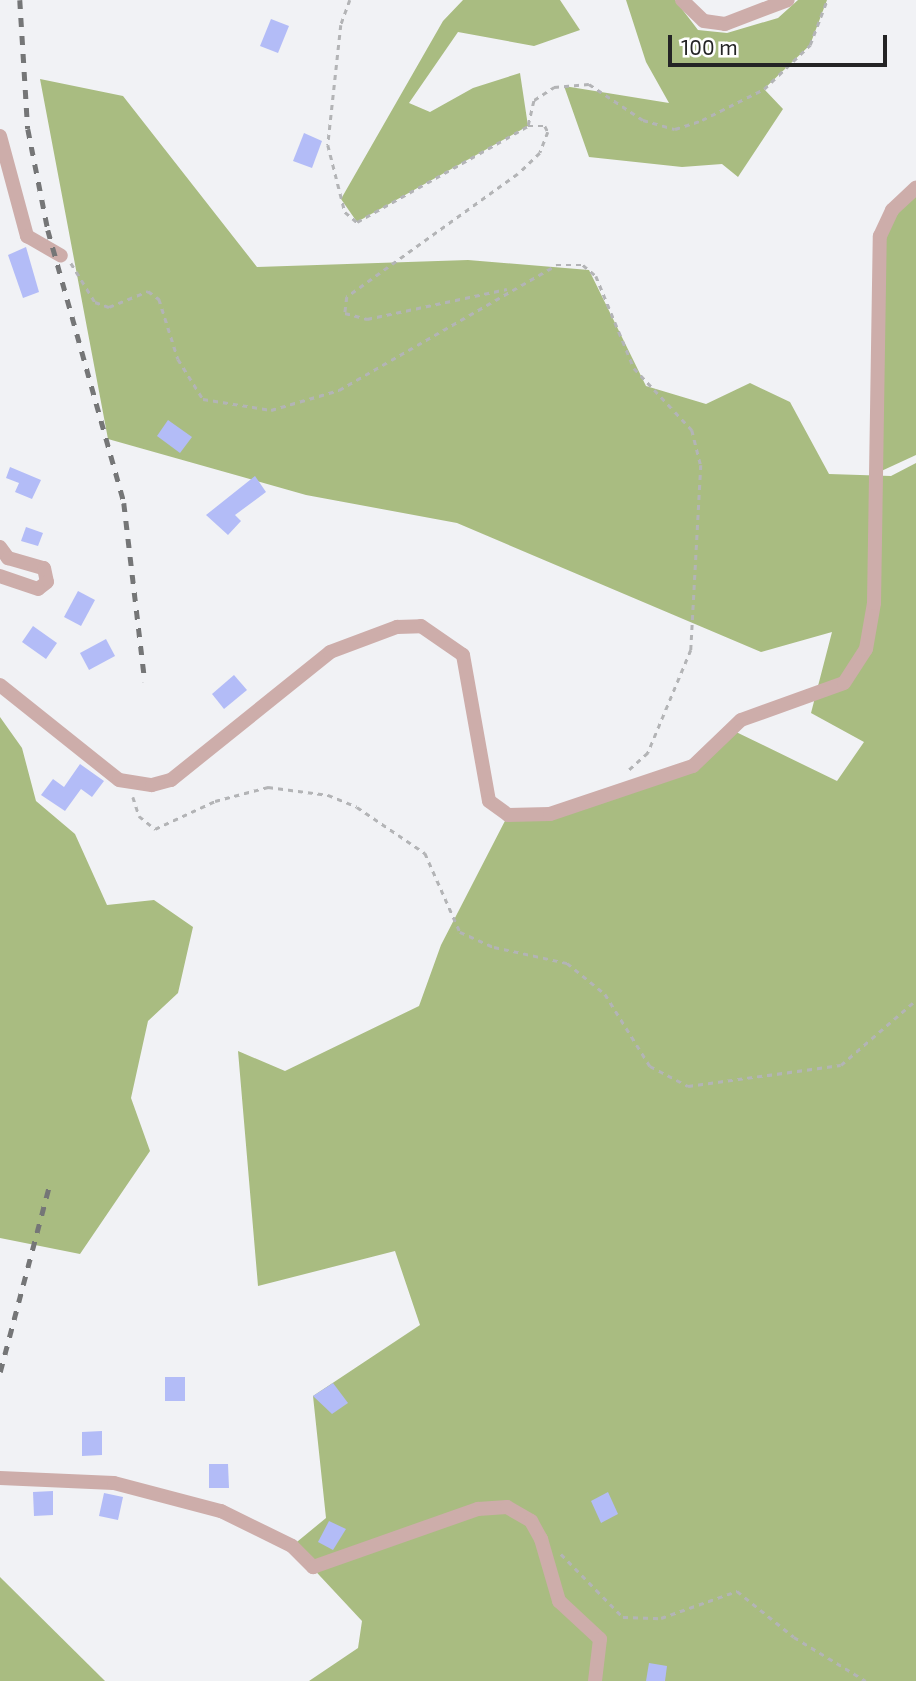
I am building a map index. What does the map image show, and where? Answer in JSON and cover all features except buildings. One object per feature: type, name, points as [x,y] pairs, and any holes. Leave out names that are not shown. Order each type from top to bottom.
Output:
[{"type":"street","points":[[682,0],[704,21],[725,24],[788,0]]},
{"type":"street","points":[[0,136],[27,236],[61,256]]},
{"type":"street","points":[[0,685],[129,784],[171,780],[330,652],[397,627],[421,626],[463,655],[489,801],[508,815],[550,814],[672,777],[693,766],[741,720],[844,683],[866,649],[874,603],[880,236],[892,210],[916,188]]},
{"type":"street","points":[[0,547],[8,558],[44,568],[47,582],[38,589],[0,576]]},
{"type":"street","points":[[0,1478],[114,1483],[221,1511],[292,1546],[313,1567],[478,1509],[507,1507],[531,1521],[541,1539],[559,1601],[600,1639],[595,1681]]},
{"type":"path","points":[[350,0],[341,25],[328,145],[345,212],[357,222],[527,126],[545,126],[548,132],[526,167],[343,306],[345,313],[367,319],[510,289]]},
{"type":"path","points":[[527,126],[534,100],[554,87],[589,84],[643,120],[675,129],[702,120],[764,89],[810,45],[827,0]]},
{"type":"path","points":[[61,256],[75,267],[95,302],[109,307],[148,290],[159,299],[192,389],[204,399],[238,408],[309,403],[510,289],[564,264],[583,265],[596,276],[635,368],[692,430],[701,465],[691,650],[648,753],[620,776]]},
{"type":"path","points":[[129,784],[139,816],[155,829],[215,801],[268,788],[328,795],[357,807],[425,853],[460,932],[494,947],[567,963],[606,994],[650,1066],[672,1082],[713,1085],[841,1065],[916,1000]]},
{"type":"path","points":[[541,1539],[623,1617],[661,1618],[737,1591],[794,1637],[866,1681]]},
{"type":"green space","points":[[463,0],[560,0],[580,30],[534,46],[458,32],[409,103],[430,112],[473,88],[520,73],[528,126],[357,222],[341,199],[443,21]]},
{"type":"green space","points":[[626,0],[675,0],[698,30],[727,33],[778,18],[798,0],[827,0],[810,45],[764,89],[783,109],[738,177],[722,164],[682,167],[589,157],[564,86],[669,103],[646,62]]},
{"type":"green space","points":[[40,79],[123,96],[257,267],[468,260],[589,270],[646,386],[706,404],[750,383],[790,402],[829,474],[891,476],[916,463],[916,1681],[309,1681],[358,1648],[362,1621],[292,1546],[326,1518],[313,1396],[420,1325],[395,1251],[258,1286],[238,1051],[285,1071],[419,1006],[441,945],[508,815],[569,812],[693,766],[734,731],[837,781],[864,742],[811,713],[832,632],[761,652],[457,523],[306,495],[108,439]]},
{"type":"green space","points":[[916,191],[916,455],[877,473],[880,236]]},
{"type":"green space","points":[[0,717],[22,748],[36,801],[75,834],[107,905],[154,900],[193,927],[178,993],[148,1021],[131,1098],[150,1151],[80,1254],[0,1238]]},
{"type":"green space","points":[[0,1577],[105,1681],[0,1681]]},
{"type":"railway","points":[[20,0],[28,129],[48,230],[124,503],[145,682]]},
{"type":"railway","points":[[0,1372],[49,1186]]}]
